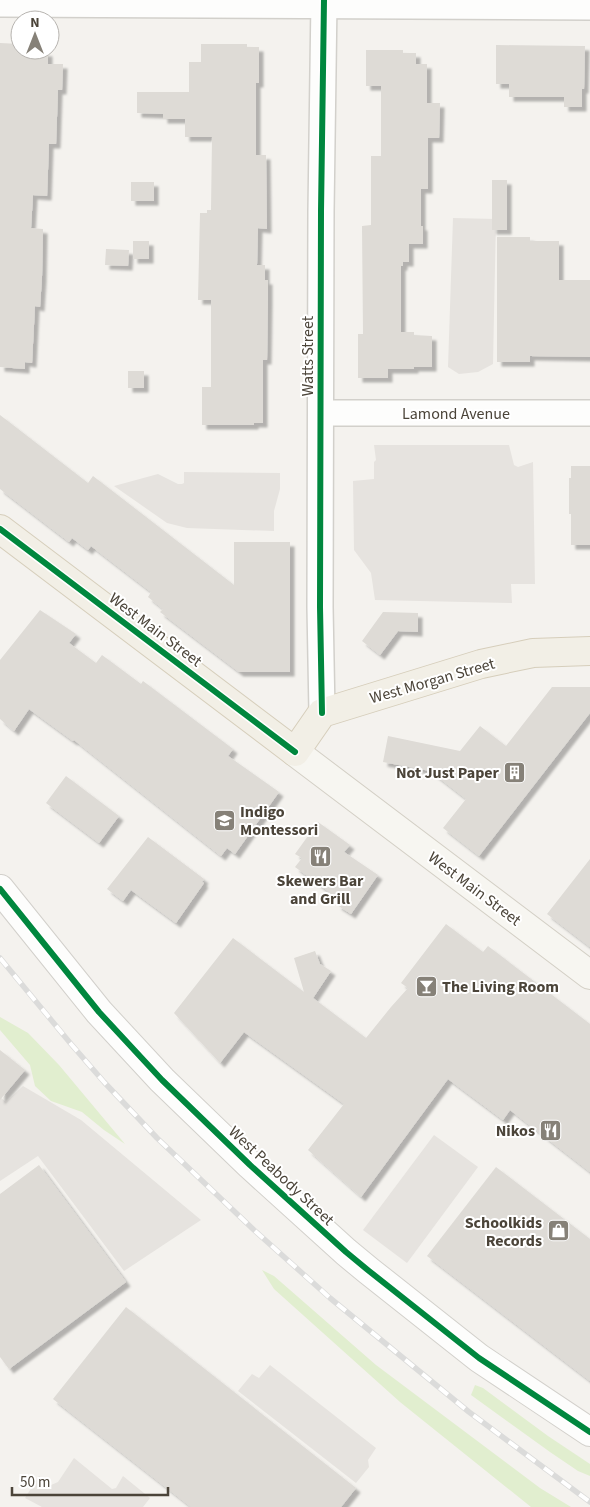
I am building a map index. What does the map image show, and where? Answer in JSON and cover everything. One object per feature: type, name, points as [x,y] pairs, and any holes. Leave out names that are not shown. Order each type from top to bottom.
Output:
[{"type":"main road","name":"West Main Street","points":[[0,529],[590,975]]},
{"type":"main road","name":"West Morgan Street","points":[[322,713],[481,664],[533,653],[590,651]]},
{"type":"main road","points":[[295,752],[322,713]]},
{"type":"street","points":[[0,4],[324,3],[590,7]]},
{"type":"street","name":"Watts Street","points":[[322,713],[320,608],[321,211],[324,3]]},
{"type":"street","name":"Lamond Avenue","points":[[321,413],[590,413]]},
{"type":"street","name":"West Peabody Street","points":[[0,889],[98,1012],[184,1102],[257,1171],[369,1272],[480,1358],[590,1432]]},
{"type":"green space","points":[[0,1017],[28,1033],[59,1065],[125,1144],[82,1112],[51,1101],[35,1086],[30,1065],[0,1030]]},
{"type":"green space","points":[[262,1270],[274,1276],[376,1365],[540,1488],[571,1507],[531,1507],[400,1402],[274,1289]]},
{"type":"green space","points":[[475,1385],[483,1388],[590,1464],[590,1476],[578,1471],[550,1452],[471,1395]]},
{"type":"shaded area","points":[[453,218],[496,219],[493,364],[478,372],[459,374],[448,367]]},
{"type":"shaded area","points":[[374,445],[509,445],[514,465],[518,467],[533,462],[535,584],[511,584],[512,603],[375,600],[371,573],[354,550],[353,481],[374,479],[374,462],[376,460]]},
{"type":"shaded area","points":[[184,472],[280,473],[280,489],[274,511],[274,531],[187,528],[167,523],[114,486],[158,474],[178,484],[182,484],[184,483]]},
{"type":"shaded area","points":[[23,1086],[81,1120],[201,1220],[124,1271],[38,1156],[0,1181],[0,1097],[6,1102]]},
{"type":"shaded area","points":[[434,1135],[478,1167],[407,1263],[363,1230]]},
{"type":"shaded area","points":[[270,1365],[376,1448],[368,1460],[369,1467],[356,1483],[238,1391],[252,1374],[259,1378]]},
{"type":"shaded area","points":[[74,1458],[112,1489],[116,1488],[123,1476],[150,1498],[143,1507],[42,1507],[25,1498],[39,1476],[51,1485],[58,1482]]},
{"type":"building","points":[[0,43],[10,44],[10,60],[48,60],[48,64],[63,64],[62,90],[58,90],[56,144],[49,144],[47,196],[33,195],[31,228],[43,229],[40,307],[35,306],[32,363],[25,362],[25,369],[0,367]]},
{"type":"building","points":[[201,44],[247,44],[247,47],[259,47],[259,83],[256,83],[256,155],[266,155],[267,229],[258,228],[257,265],[265,265],[265,280],[268,280],[268,300],[267,360],[263,360],[263,423],[254,423],[254,425],[202,425],[202,387],[211,387],[211,300],[198,300],[200,213],[207,213],[207,210],[211,210],[212,137],[185,137],[185,119],[163,119],[163,114],[137,113],[137,92],[189,92],[189,62],[201,62]]},
{"type":"building","points":[[496,45],[585,46],[582,107],[564,107],[564,97],[509,97],[509,84],[496,84]]},
{"type":"building","points":[[366,50],[403,50],[403,53],[416,53],[416,64],[427,64],[427,103],[440,103],[439,138],[428,138],[428,189],[421,189],[423,244],[409,244],[409,262],[403,262],[403,266],[401,266],[401,332],[414,332],[414,335],[432,336],[432,367],[388,369],[388,378],[358,378],[358,334],[363,334],[362,226],[371,225],[371,156],[381,156],[381,86],[366,86]]},
{"type":"building","points":[[492,180],[507,180],[507,230],[492,230]]},
{"type":"building","points":[[131,182],[154,182],[154,201],[131,201]]},
{"type":"building","points":[[497,237],[530,237],[530,241],[559,241],[559,280],[590,280],[590,357],[530,356],[530,362],[497,362]]},
{"type":"building","points":[[133,241],[149,241],[149,259],[133,259]]},
{"type":"building","points":[[106,249],[129,250],[128,266],[105,265]]},
{"type":"building","points":[[128,371],[144,371],[144,388],[128,388]]},
{"type":"building","points":[[0,415],[88,483],[93,476],[234,585],[234,542],[290,542],[290,672],[239,672],[160,612],[163,609],[148,597],[151,592],[91,546],[88,550],[72,538],[69,542],[0,489]]},
{"type":"building","points":[[571,466],[590,466],[590,545],[571,545],[569,478],[571,478]]},
{"type":"building","points":[[40,610],[76,634],[69,643],[96,663],[102,655],[141,684],[143,681],[233,749],[228,756],[279,792],[235,854],[227,848],[221,856],[74,740],[29,709],[14,731],[0,719],[0,660]]},
{"type":"building","points":[[383,612],[418,613],[418,632],[398,631],[380,655],[362,641]]},
{"type":"building","name":"Not Just Paper","points":[[552,687],[590,687],[590,713],[479,856],[443,828],[466,799],[430,771],[383,762],[388,736],[460,751],[480,726],[506,746]]},
{"type":"building","points":[[66,776],[119,816],[99,843],[46,803]]},
{"type":"building","points":[[318,822],[350,845],[344,852],[378,875],[351,914],[337,905],[340,900],[295,867],[302,858],[295,854]]},
{"type":"building","points":[[148,837],[204,879],[202,882],[204,883],[176,923],[131,890],[123,901],[107,889]]},
{"type":"building","points":[[590,859],[590,947],[547,914]]},
{"type":"building","points":[[446,924],[483,952],[488,946],[590,1024],[590,1172],[510,1110],[503,1120],[448,1079],[361,1197],[308,1150],[344,1104],[244,1032],[220,1063],[174,1013],[233,938],[304,992],[294,958],[315,951],[320,964],[331,971],[313,998],[366,1038],[408,988],[401,983]]},
{"type":"building","points":[[0,1050],[25,1070],[0,1100]]},
{"type":"building","points":[[39,1165],[126,1282],[9,1369],[0,1357],[0,1194]]},
{"type":"building","points":[[496,1167],[590,1239],[590,1381],[427,1256]]},
{"type":"building","points":[[126,1307],[356,1488],[341,1507],[191,1507],[53,1399]]},
{"type":"railway","points":[[0,958],[104,1082],[157,1138],[254,1230],[330,1298],[469,1412],[590,1502]]},
{"type":"cycle path","points":[[322,713],[320,607],[321,211],[324,0]]},
{"type":"cycle path","points":[[0,529],[295,752]]},
{"type":"cycle path","points":[[0,889],[99,1012],[162,1080],[250,1165],[346,1252],[479,1358],[590,1432]]},
{"type":"place","name":"Not Just Paper","points":[[515,772]]},
{"type":"place","name":"Indigo Montessori","points":[[224,820]]},
{"type":"place","name":"Skewers Bar and Grill","points":[[320,856]]},
{"type":"place","name":"The Living Room","points":[[426,986]]},
{"type":"place","name":"Nikos","points":[[551,1130]]},
{"type":"place","name":"Schoolkids Records","points":[[558,1231]]}]
